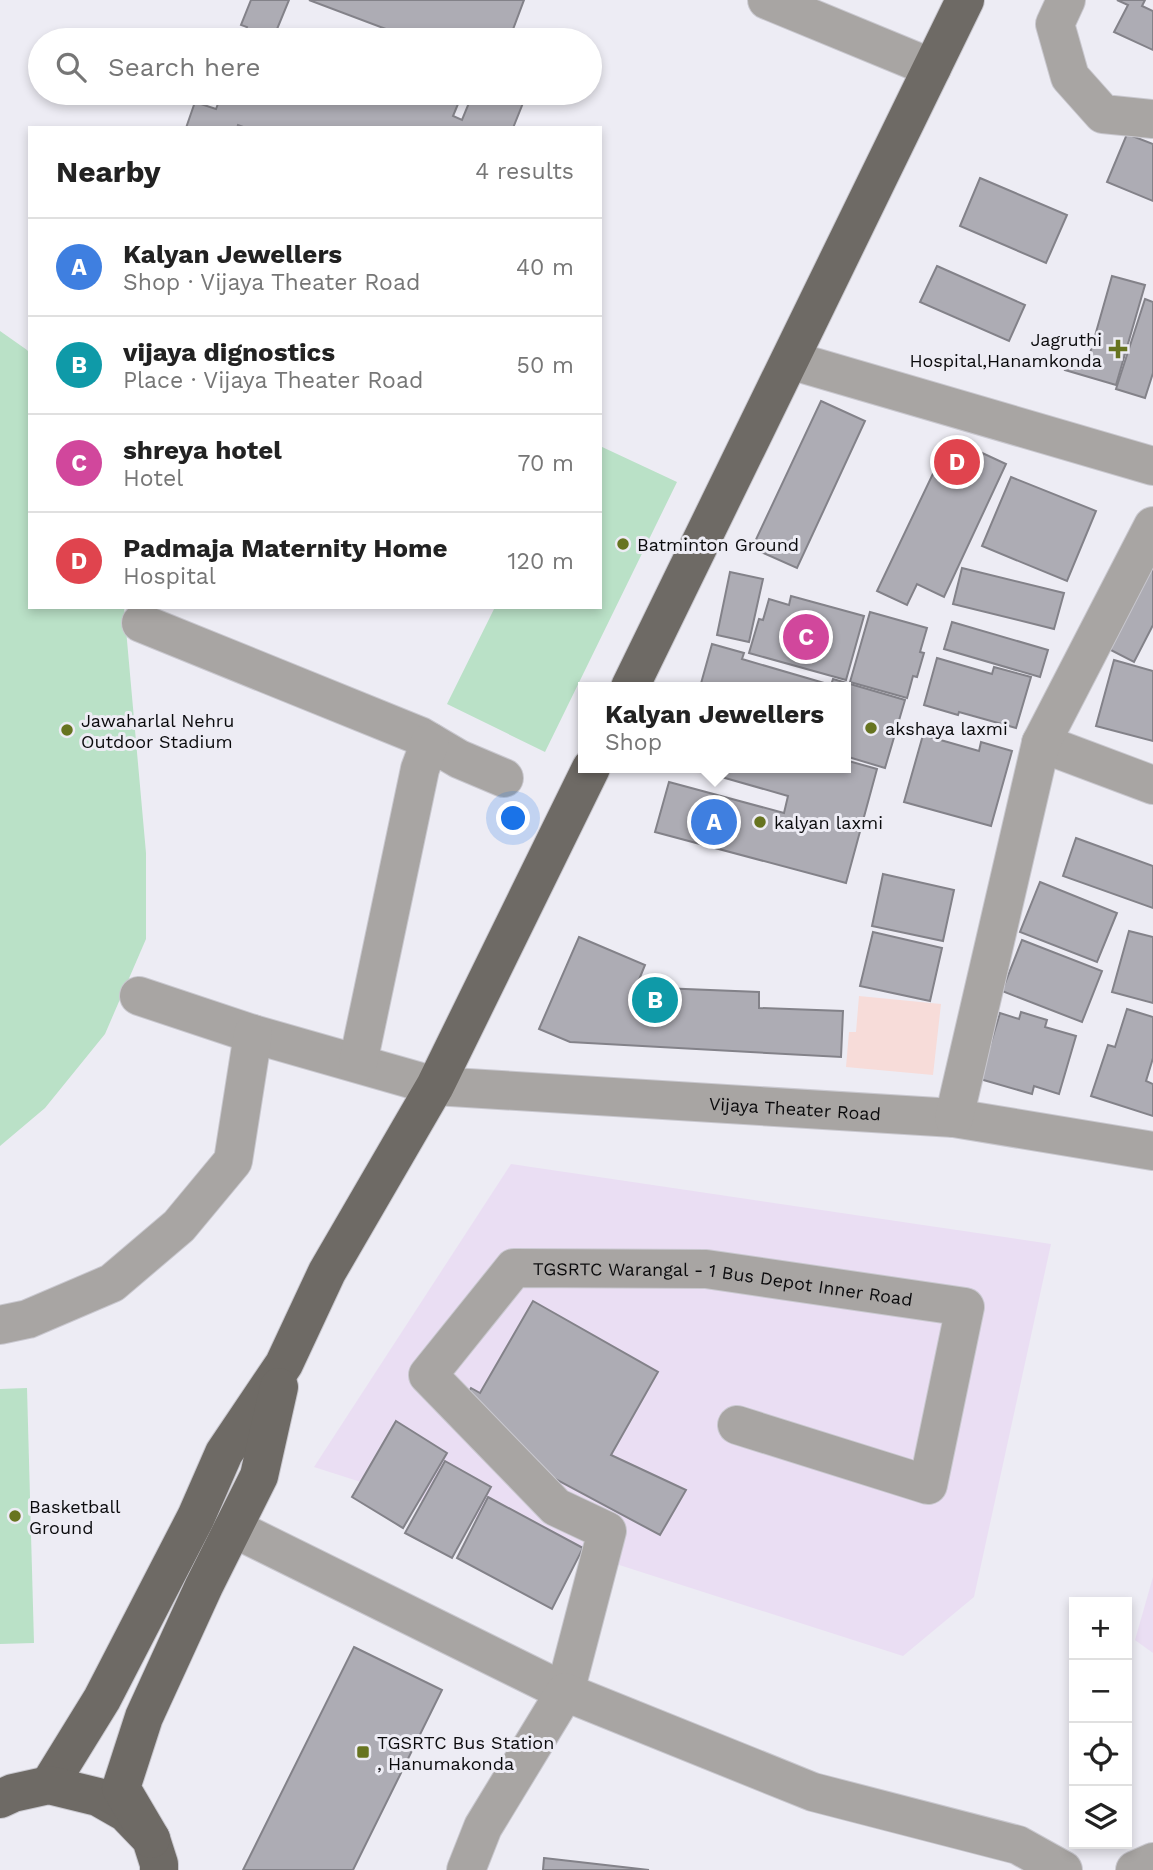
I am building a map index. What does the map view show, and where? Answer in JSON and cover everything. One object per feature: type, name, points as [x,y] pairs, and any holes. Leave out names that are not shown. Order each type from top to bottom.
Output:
[{"type":"main road","points":[[632,682],[965,0]]},
{"type":"main road","points":[[49,1785],[102,1699],[196,1517],[224,1453],[284,1364],[327,1272],[435,1086],[589,773]]},
{"type":"main road","points":[[158,1861],[121,1788],[144,1717],[204,1586],[259,1476],[284,1364]]},
{"type":"main road","points":[[0,1799],[13,1793],[49,1785],[98,1797],[126,1812],[158,1861]]},
{"type":"street","points":[[767,0],[932,68]]},
{"type":"street","points":[[1066,0],[1055,24],[1070,77],[1102,114],[1153,119]]},
{"type":"street","points":[[790,360],[1153,466]]},
{"type":"street","points":[[954,1118],[1041,743],[1153,526]]},
{"type":"street","points":[[141,623],[420,736],[459,759],[504,778]]},
{"type":"street","points":[[358,1063],[420,769],[430,742]]},
{"type":"street","points":[[1041,743],[1153,785]]},
{"type":"street","name":"Vijaya Theater Road","points":[[139,996],[253,1034],[435,1086],[954,1118],[1153,1151]]},
{"type":"street","points":[[0,1325],[28,1319],[112,1283],[179,1226],[233,1161],[253,1034]]},
{"type":"street","name":"TGSRTC Warangal - 1 Bus Depot Inner Road","points":[[565,1692],[607,1531],[556,1507],[428,1375],[514,1268],[706,1269],[965,1307],[928,1485],[737,1425]]},
{"type":"street","points":[[233,1528],[565,1692],[813,1793],[1018,1845],[1063,1870]]},
{"type":"street","points":[[466,1870],[483,1827],[565,1692]]},
{"type":"street","points":[[1135,1870],[1153,1863]]},
{"type":"shaded area","points":[[859,996],[941,1004],[933,1075],[846,1067],[849,1032],[856,1032]]},
{"type":"shaded area","points":[[511,1164],[1051,1244],[974,1597],[903,1656],[314,1467]]},
{"type":"shaded area","points":[[1153,1577],[1153,1653],[1135,1640]]},
{"type":"green space","name":"Jawaharlal Nehru Outdoor Stadium","points":[[0,331],[28,351],[28,609],[124,609],[146,853],[146,939],[105,1034],[45,1108],[0,1146]]},
{"type":"green space","name":"Batminton Ground","points":[[602,447],[677,482],[545,752],[447,704],[494,609],[602,609]]},
{"type":"green space","name":"Basketball Ground","points":[[27,1388],[34,1643],[0,1644],[0,1389]]},
{"type":"building","points":[[251,0],[289,0],[277,28],[247,28],[241,25]]},
{"type":"building","points":[[309,0],[524,0],[514,28],[383,28]]},
{"type":"building","points":[[1117,0],[1145,0],[1142,6],[1153,11],[1153,50],[1114,32],[1128,5]]},
{"type":"building","points":[[194,105],[216,109],[218,105],[458,105],[453,116],[462,120],[468,105],[522,105],[514,126],[187,126]]},
{"type":"building","points":[[1127,134],[1153,144],[1153,201],[1107,182]]},
{"type":"building","points":[[980,178],[1067,215],[1046,263],[960,226]]},
{"type":"building","points":[[937,266],[1025,305],[1009,341],[920,302]]},
{"type":"building","points":[[1112,276],[1145,285],[1116,385],[1065,370],[1069,359],[1087,364]]},
{"type":"building","points":[[1145,299],[1153,302],[1153,373],[1145,398],[1116,389]]},
{"type":"building","points":[[821,401],[865,421],[797,568],[752,548]]},
{"type":"building","points":[[950,438],[1006,464],[944,597],[917,584],[907,605],[877,591]]},
{"type":"building","points":[[1011,477],[1096,511],[1067,581],[982,546]]},
{"type":"building","points":[[1153,548],[1153,625],[1134,662],[1103,646]]},
{"type":"building","points":[[962,568],[1064,593],[1054,629],[953,604]]},
{"type":"building","points":[[730,572],[763,579],[749,642],[717,635]]},
{"type":"building","points":[[791,596],[864,616],[846,680],[749,653],[759,619],[763,620],[769,599],[789,605]]},
{"type":"building","points":[[870,612],[927,628],[920,652],[924,653],[917,677],[913,676],[907,698],[850,682]]},
{"type":"building","points":[[952,622],[1048,650],[1040,677],[944,649]]},
{"type":"building","name":"akshaya laxmi","points":[[712,644],[744,653],[742,659],[821,682],[701,682]]},
{"type":"building","points":[[937,658],[992,674],[994,667],[1031,677],[1016,728],[924,705]]},
{"type":"building","points":[[1114,660],[1153,671],[1153,741],[1096,726]]},
{"type":"building","name":"akshaya laxmi","points":[[851,684],[905,700],[885,768],[851,758]]},
{"type":"building","points":[[923,735],[979,751],[981,742],[1012,751],[991,826],[904,802]]},
{"type":"building","name":"kalyan laxmi","points":[[851,762],[877,769],[846,883],[655,832],[669,782],[784,813],[788,796],[708,773],[851,773]]},
{"type":"building","points":[[1076,838],[1153,866],[1153,908],[1063,876]]},
{"type":"building","points":[[883,874],[954,890],[943,941],[872,926]]},
{"type":"building","points":[[1040,882],[1117,913],[1097,962],[1020,932]]},
{"type":"building","points":[[1129,931],[1153,937],[1153,1003],[1112,992]]},
{"type":"building","points":[[873,932],[942,948],[930,1001],[860,986]]},
{"type":"building","points":[[579,937],[645,965],[636,987],[759,992],[759,1008],[843,1011],[841,1057],[570,1042],[539,1029]]},
{"type":"building","points":[[1022,940],[1102,971],[1082,1022],[1002,991]]},
{"type":"building","points":[[1127,1009],[1153,1017],[1153,1058],[1146,1081],[1153,1084],[1153,1116],[1091,1096],[1108,1045],[1115,1047]]},
{"type":"building","points":[[1021,1012],[1047,1020],[1045,1027],[1076,1036],[1059,1094],[1034,1086],[1032,1094],[980,1079],[1000,1013],[1019,1019]]},
{"type":"building","points":[[533,1301],[658,1372],[611,1455],[686,1490],[660,1535],[451,1423],[471,1388],[480,1393]]},
{"type":"building","points":[[396,1421],[447,1453],[403,1528],[352,1497]]},
{"type":"building","points":[[445,1461],[491,1487],[452,1558],[405,1533]]},
{"type":"building","points":[[488,1497],[583,1548],[552,1609],[457,1558]]},
{"type":"building","points":[[354,1647],[442,1690],[353,1870],[243,1870]]},
{"type":"building","points":[[544,1858],[649,1870],[543,1870]]},
{"type":"place","name":"Jagruthi Hospital,Hanamkonda","points":[[1118,349]]},
{"type":"place","name":"Padmaja Maternity Home","points":[[957,462]]},
{"type":"place","name":"Batminton Ground","points":[[623,544]]},
{"type":"place","name":"shreya hotel","points":[[806,637]]},
{"type":"place","name":"akshaya laxmi","points":[[871,728]]},
{"type":"place","name":"Jawaharlal Nehru Outdoor Stadium","points":[[67,730]]},
{"type":"place","name":"Kalyan Jewellers","points":[[714,822]]},
{"type":"place","name":"kalyan laxmi","points":[[760,822]]},
{"type":"place","name":"vijaya dignostics","points":[[655,1000]]},
{"type":"place","name":"Basketball Ground","points":[[15,1516]]},
{"type":"place","name":"TGSRTC Bus Station , Hanumakonda","points":[[363,1752]]}]
